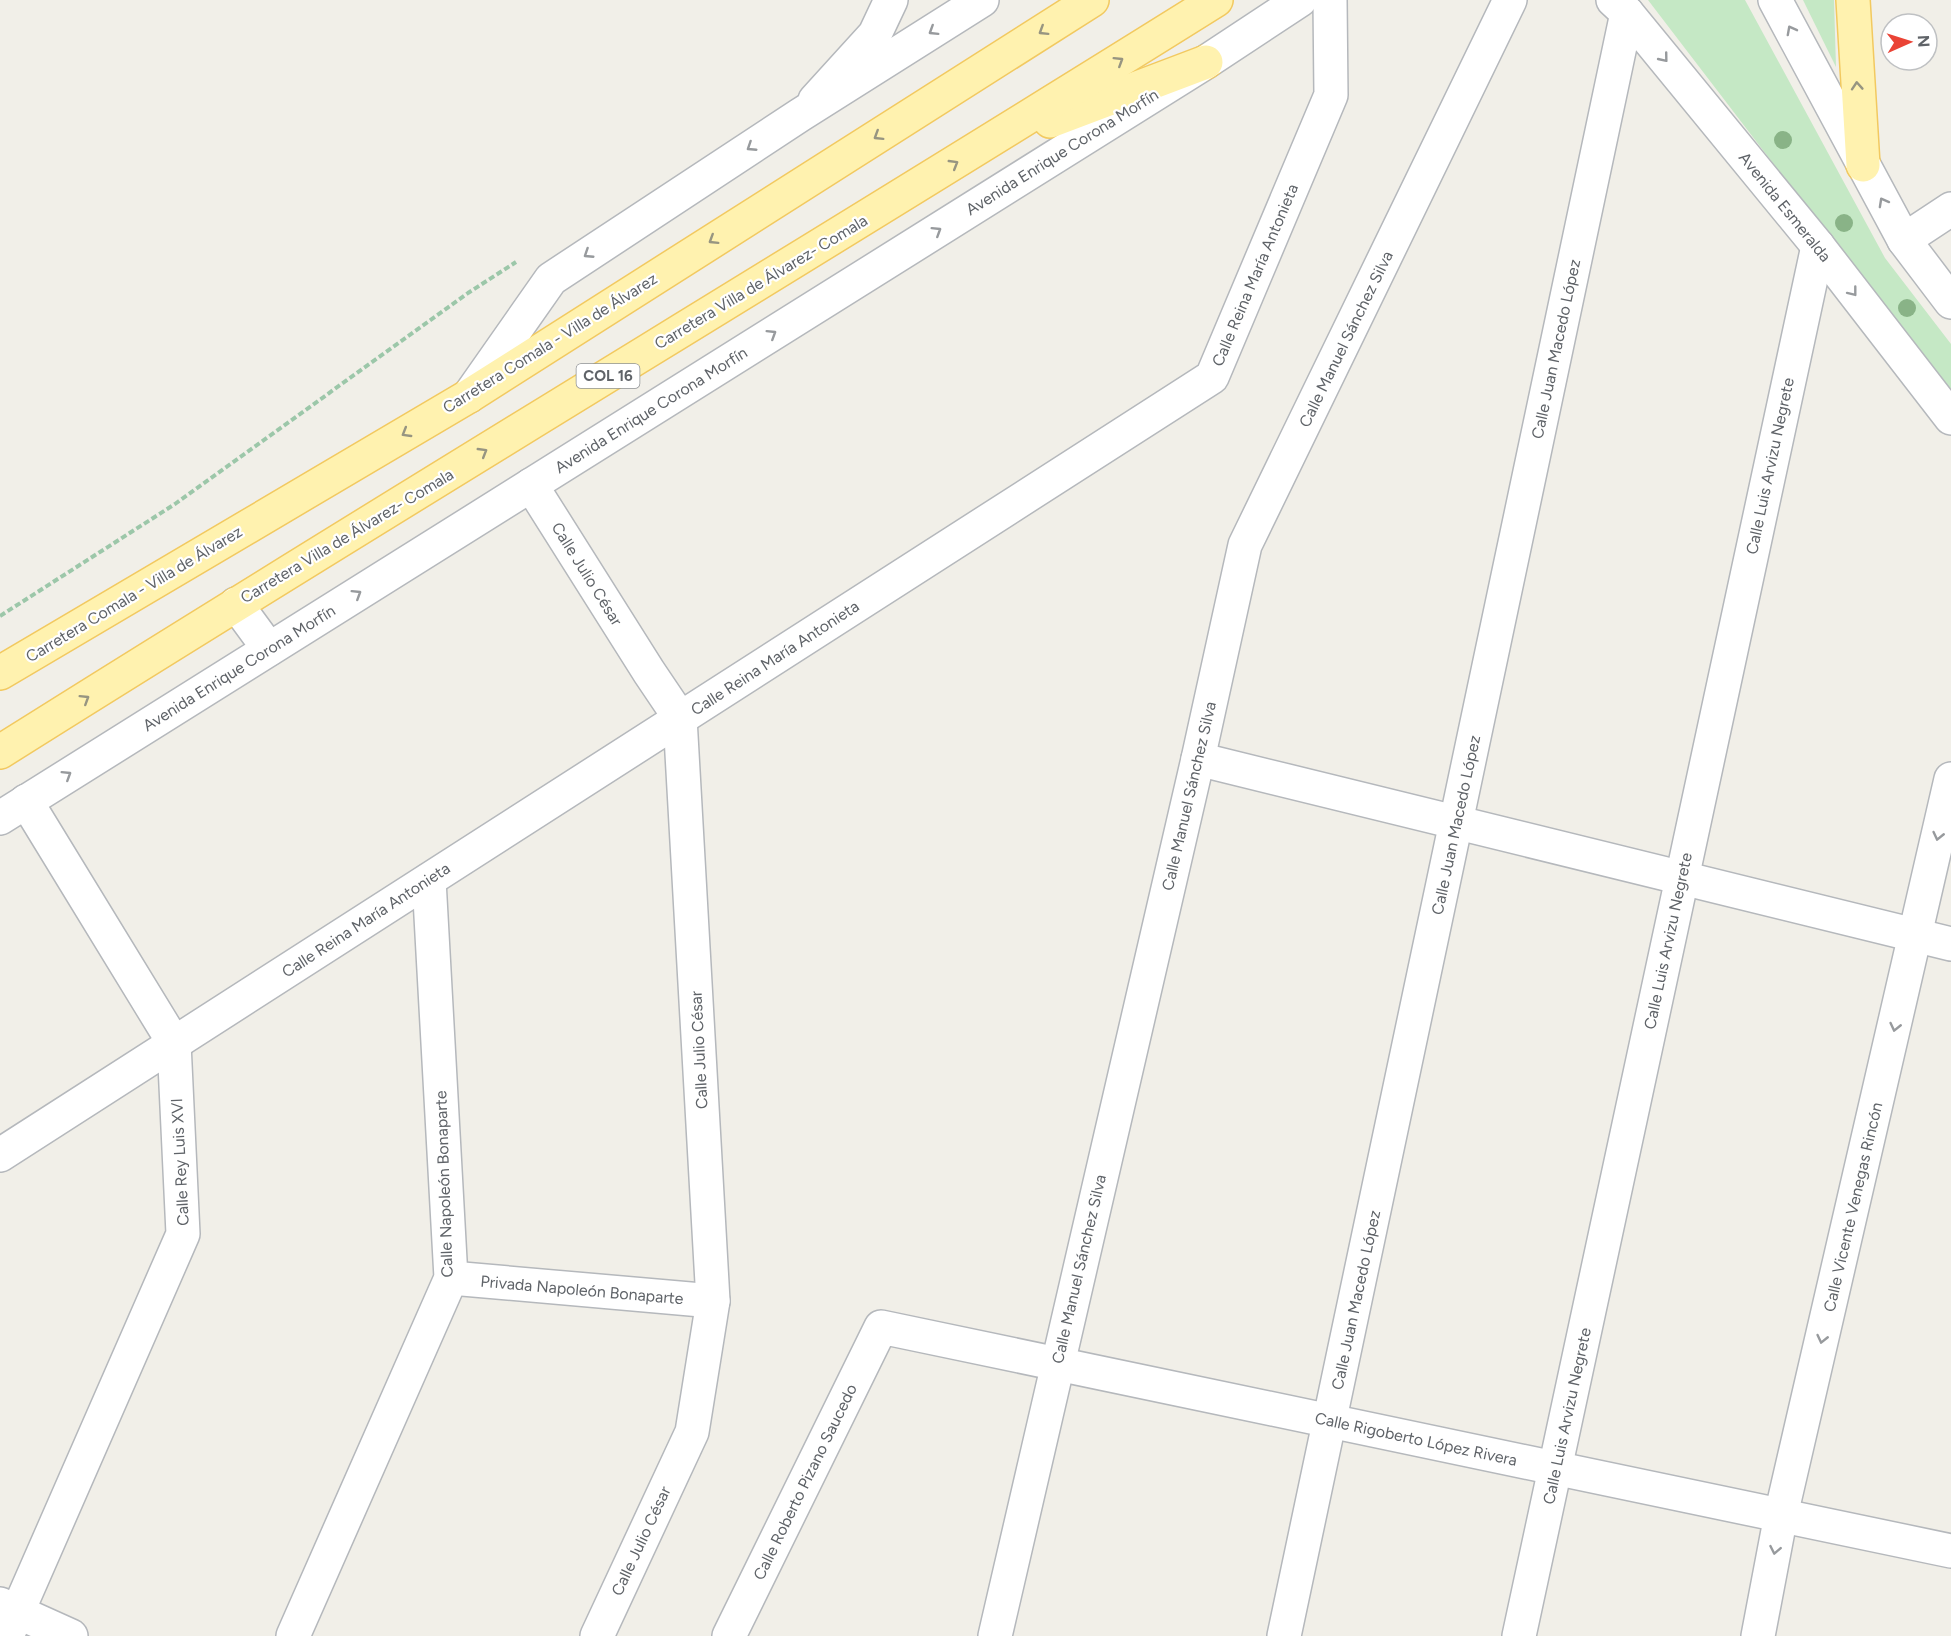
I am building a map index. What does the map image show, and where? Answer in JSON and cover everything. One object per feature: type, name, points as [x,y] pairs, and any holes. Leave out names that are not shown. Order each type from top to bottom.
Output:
[{"type":"main road","name":"Carretera Comala - Villa de Álvarez","points":[[0,673],[469,396],[1092,0]]},
{"type":"main road","name":"Carretera Villa de Álvarez- Comala","points":[[0,752],[236,604],[984,146],[1216,0]]},
{"type":"main road","points":[[1853,0],[1863,165]]},
{"type":"main road","points":[[984,146],[1206,62]]},
{"type":"street","points":[[800,115],[875,34],[891,0]]},
{"type":"street","points":[[469,396],[551,279],[800,115],[982,0]]},
{"type":"street","name":"Avenida Enrique Corona Morfín","points":[[13,810],[1206,62],[1300,0]]},
{"type":"street","name":"Calle Reina María Antonieta","points":[[0,1155],[1212,377],[1331,95],[1330,0]]},
{"type":"street","name":"Calle Manuel Sánchez Silva","points":[[994,1636],[1198,759],[1245,545],[1510,0]]},
{"type":"street","points":[[1775,0],[1904,240],[1951,302]]},
{"type":"street","name":"Avenida Esmeralda","points":[[1620,7],[1818,246],[1951,418]]},
{"type":"street","name":"Calle Juan Macedo López","points":[[1284,1636],[1456,823],[1620,7]]},
{"type":"street","points":[[1904,240],[1951,209]]},
{"type":"street","name":"Calle Luis Arvizu Negrete","points":[[1519,1636],[1818,246]]},
{"type":"street","name":"Calle Julio César","points":[[531,485],[680,718],[713,1301],[692,1432],[597,1636]]},
{"type":"street","points":[[236,604],[269,649]]},
{"type":"street","points":[[1198,759],[1951,944]]},
{"type":"street","name":"Calle Vicente Venegas Rincón","points":[[1758,1636],[1781,1515],[1951,779]]},
{"type":"street","name":"Calle Rey Luis XVI","points":[[8,1618],[183,1234],[174,1043],[13,810]]},
{"type":"street","name":"Calle Napoleón Bonaparte","points":[[292,1636],[451,1278],[429,880]]},
{"type":"street","name":"Privada Napoleón Bonaparte","points":[[451,1278],[713,1301]]},
{"type":"street","name":"Calle Rigoberto López Rivera","points":[[881,1327],[1951,1551]]},
{"type":"street","name":"Calle Roberto Pizano Saucedo","points":[[729,1636],[881,1327]]},
{"type":"street","points":[[8,1618],[71,1636]]},
{"type":"path","points":[[0,616],[175,504],[468,293],[518,261]]},
{"type":"green space","points":[[1648,0],[1745,0],[1885,258],[1951,344],[1951,396]]},
{"type":"green space","points":[[1803,0],[1834,0],[1836,67]]}]
